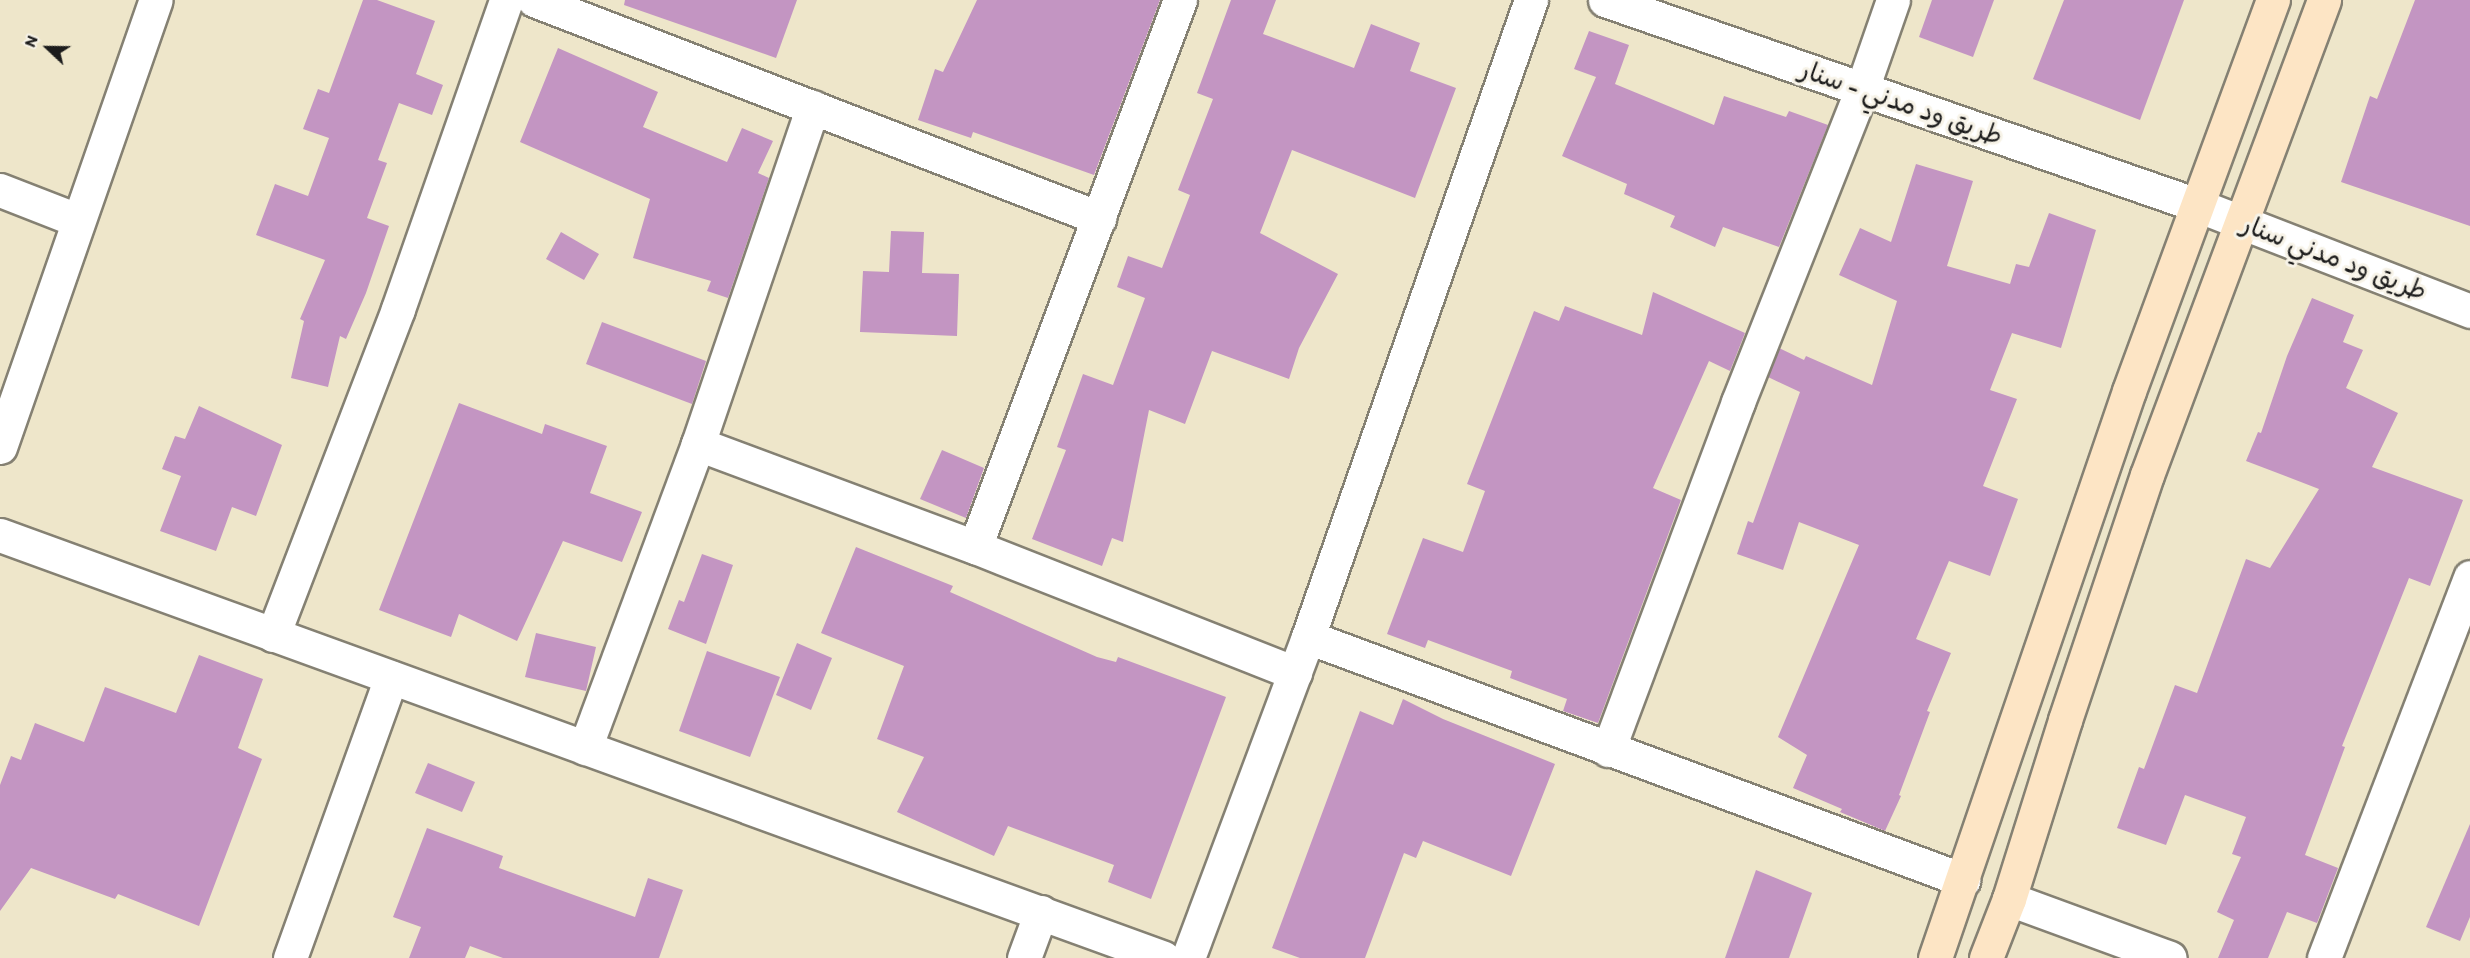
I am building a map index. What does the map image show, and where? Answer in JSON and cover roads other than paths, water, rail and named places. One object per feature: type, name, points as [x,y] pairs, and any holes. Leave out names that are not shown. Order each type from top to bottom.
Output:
[{"type":"street","points":[[0,447],[77,220],[156,0]]},
{"type":"street","points":[[273,635],[398,309],[506,0]]},
{"type":"street","points":[[534,0],[1099,218]]},
{"type":"street","points":[[975,546],[1180,0]]},
{"type":"street","points":[[1188,958],[1308,637],[1531,0]]},
{"type":"street","name":"طريق ود مدني - سنار","points":[[1605,0],[2197,205]]},
{"type":"street","points":[[1608,750],[1738,402],[1862,89],[1893,0]]},
{"type":"street","points":[[1935,958],[2090,500],[2273,0]]},
{"type":"street","points":[[1986,958],[2009,899],[2065,720],[2147,475],[2324,0]]},
{"type":"street","points":[[585,748],[698,444],[813,107]]},
{"type":"street","points":[[0,190],[77,220]]},
{"type":"street","name":"طريق ود مدني سنار","points":[[2197,205],[2470,311]]},
{"type":"street","points":[[698,444],[975,546],[1295,673]]},
{"type":"street","points":[[0,535],[1164,958]]},
{"type":"street","points":[[2324,958],[2470,577]]},
{"type":"street","points":[[1308,637],[1963,880]]},
{"type":"street","points":[[290,958],[391,678]]},
{"type":"street","points":[[2009,899],[2170,958]]},
{"type":"street","points":[[1024,958],[1041,912]]}]
